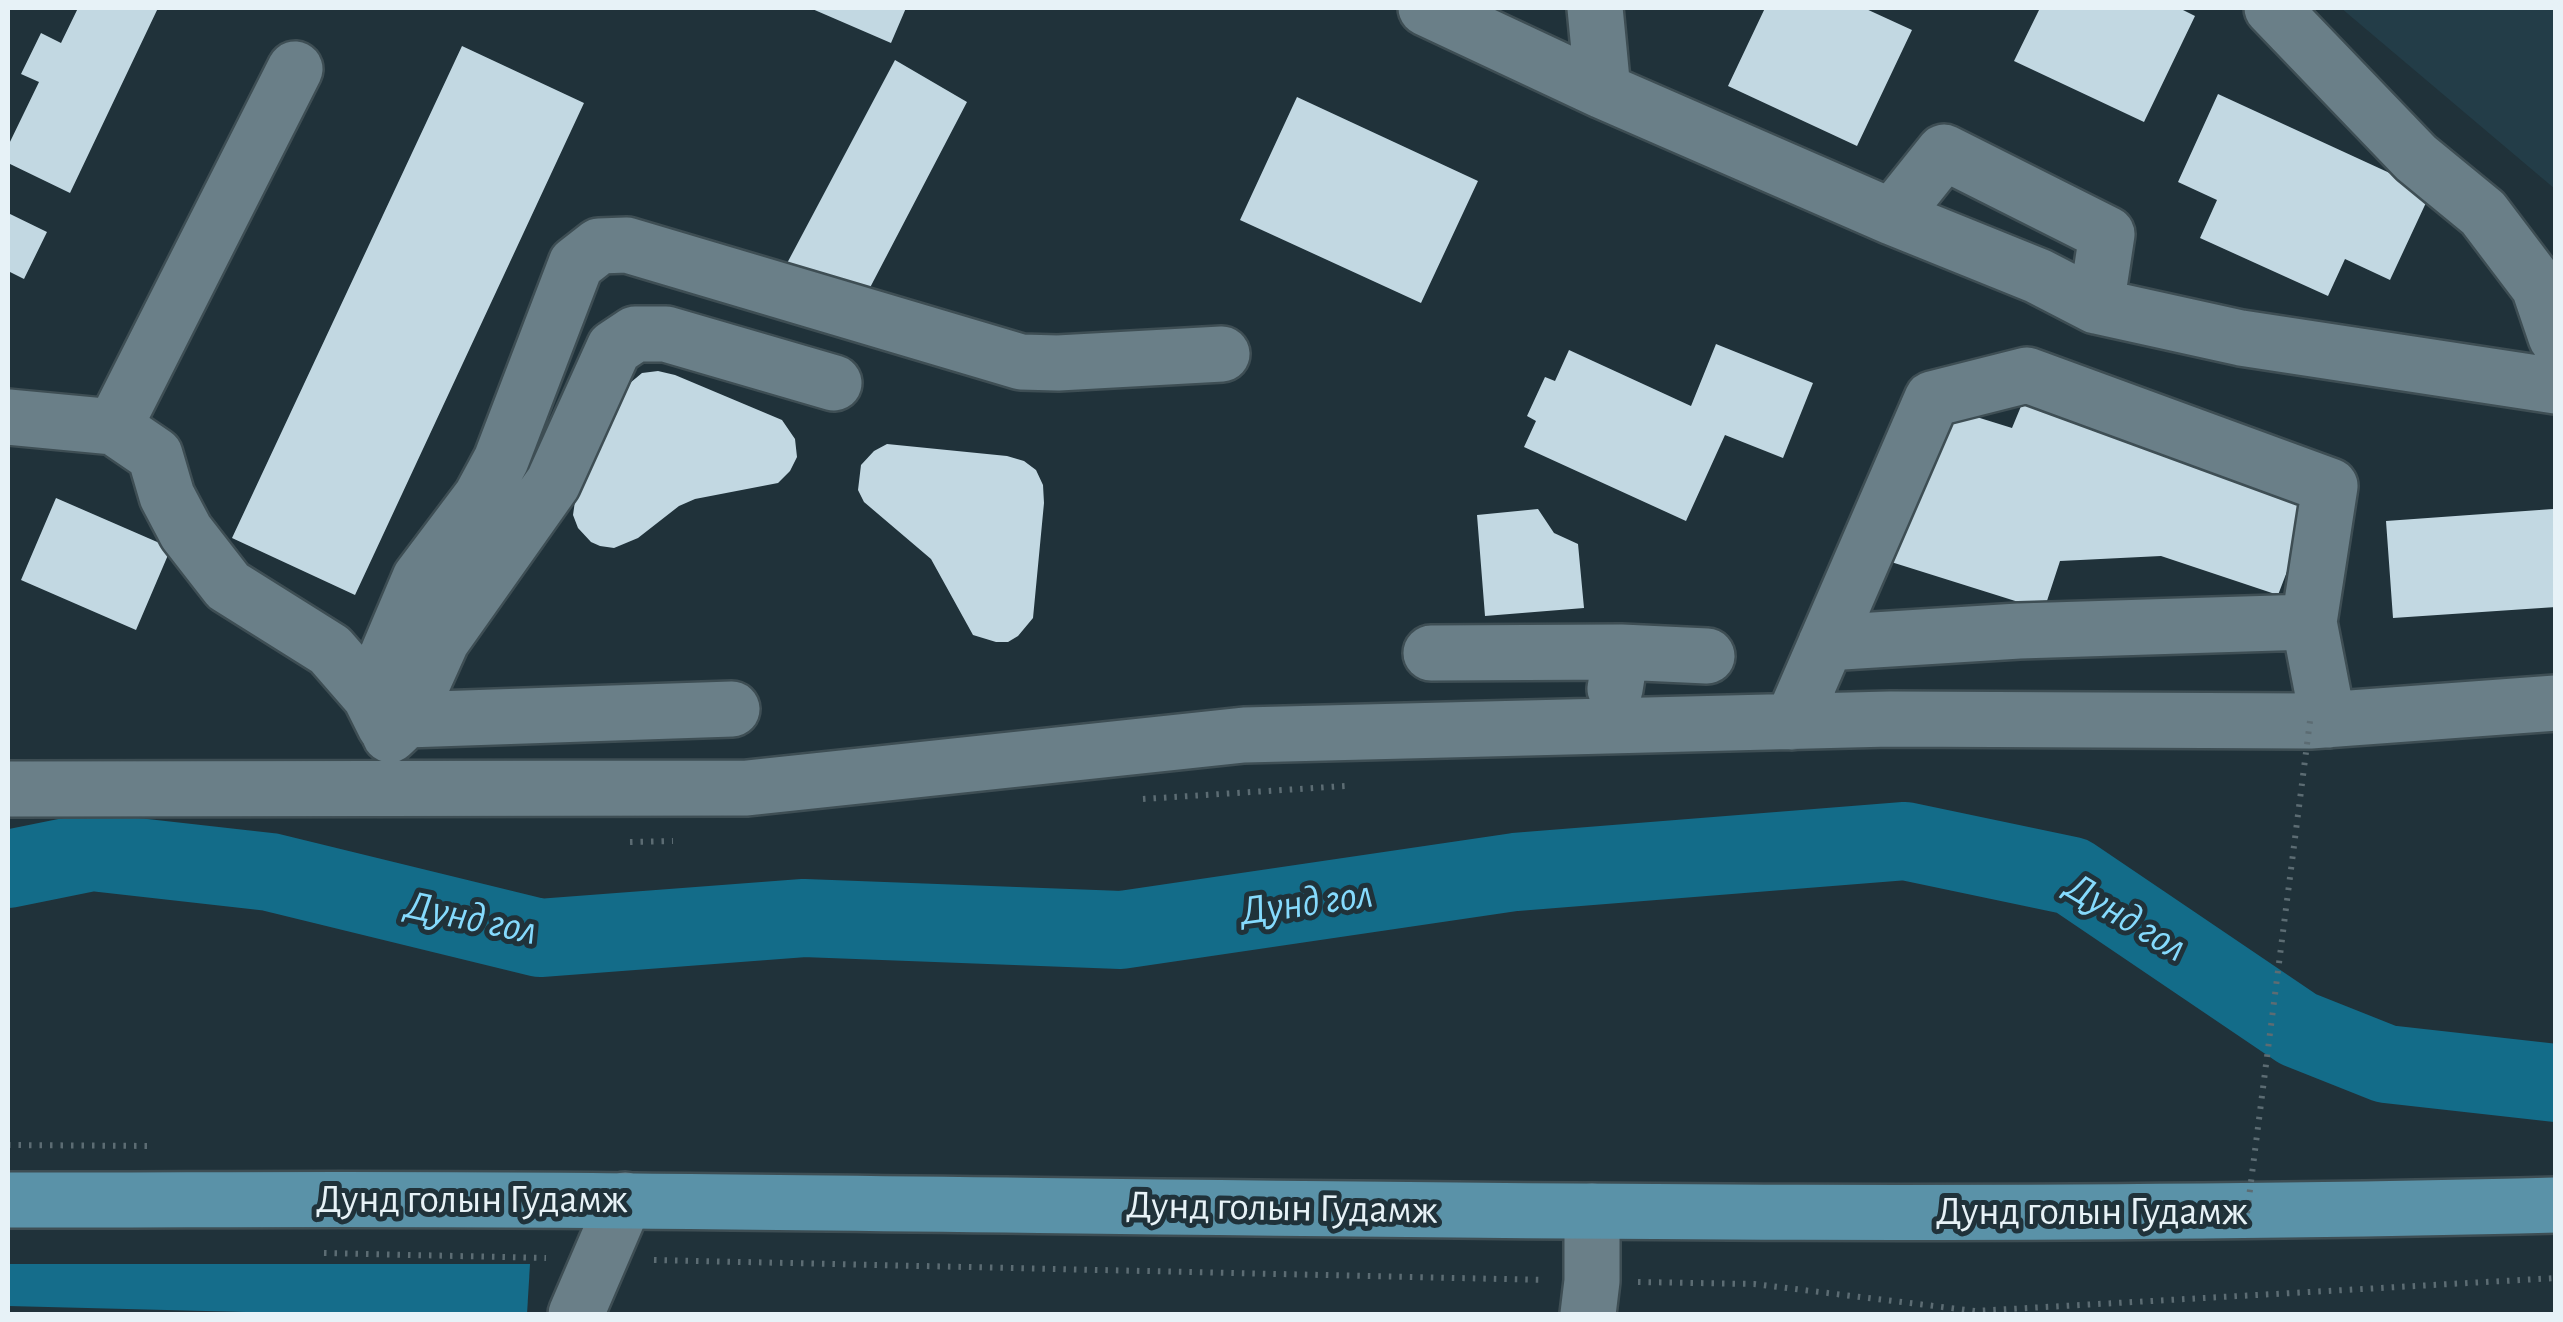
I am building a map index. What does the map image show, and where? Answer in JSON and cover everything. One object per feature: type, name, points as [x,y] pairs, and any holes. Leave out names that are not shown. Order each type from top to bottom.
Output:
[{"type":"main road","name":"Дунд голын Гудамж","points":[[8,1200],[625,1200],[1592,1211],[2246,1213],[2556,1205]]},
{"type":"street","points":[[1426,8],[1603,91],[1892,218],[2038,276],[2096,306],[2240,338],[2556,386]]},
{"type":"street","points":[[1595,8],[1603,91]]},
{"type":"street","points":[[2272,8],[2416,158],[2483,214],[2539,287],[2556,338]]},
{"type":"street","points":[[114,427],[295,69]]},
{"type":"street","points":[[1892,218],[1944,152],[2107,234],[2096,306]]},
{"type":"street","points":[[392,734],[420,578],[481,496],[501,460],[576,264],[599,246],[627,245],[1021,362],[1222,354]]},
{"type":"street","points":[[392,734],[442,640],[553,483],[614,348],[634,334],[666,334],[834,383]]},
{"type":"street","points":[[1792,722],[1932,399],[2027,375],[2330,486],[2309,622],[2310,737]]},
{"type":"street","points":[[8,416],[114,427],[155,455],[167,496],[186,532],[228,586],[330,650],[392,734],[747,788],[1244,736],[1792,722],[2310,737],[2556,702]]},
{"type":"street","points":[[1826,643],[2018,630],[2309,622]]},
{"type":"street","points":[[1608,726],[1621,652]]},
{"type":"street","points":[[1431,653],[1621,652],[1707,656]]},
{"type":"street","points":[[8,789],[392,734],[732,709]]},
{"type":"street","points":[[576,1314],[625,1200]]},
{"type":"street","points":[[1590,1298],[1592,1211]]},
{"type":"path","points":[[2246,1213],[2310,737]]},
{"type":"path","points":[[1142,800],[1357,785]]},
{"type":"path","points":[[624,842],[682,840]]},
{"type":"path","points":[[307,1252],[600,1259],[1590,1298],[1754,1284],[1975,1311],[2556,1278]]},
{"type":"shaded area","points":[[2341,8],[2555,8],[2555,189]]},
{"type":"shaded area","points":[[8,1264],[530,1264],[527,1314],[324,1314],[8,1306]]},
{"type":"building","points":[[78,8],[158,8],[70,193],[8,163],[8,146],[39,82],[21,74],[41,33],[61,43]]},
{"type":"building","points":[[810,8],[906,8],[891,43]]},
{"type":"building","points":[[1765,8],[1864,8],[1912,30],[1857,146],[1728,86]]},
{"type":"building","points":[[2040,8],[2179,8],[2195,16],[2144,122],[2014,61]]},
{"type":"building","points":[[462,46],[584,103],[355,595],[232,538]]},
{"type":"building","points":[[895,60],[967,102],[851,324],[776,284]]},
{"type":"building","points":[[2218,94],[2431,192],[2390,280],[2345,259],[2328,296],[2200,238],[2217,200],[2178,182]]},
{"type":"building","points":[[1297,97],[1478,181],[1421,303],[1240,220]]},
{"type":"building","points":[[8,213],[47,232],[24,279],[8,271]]},
{"type":"building","points":[[1716,344],[1813,383],[1783,458],[1725,435],[1686,521],[1524,447],[1536,421],[1527,416],[1545,377],[1555,381],[1569,350],[1691,406]]},
{"type":"building","points":[[658,371],[782,420],[795,439],[797,457],[778,483],[695,499],[679,506],[638,538],[614,548],[600,546],[578,528],[573,515],[575,501],[624,388],[642,373]]},
{"type":"building","points":[[2029,387],[2319,488],[2278,595],[2161,556],[2060,561],[2044,610],[1888,561],[1938,405],[2012,428]]},
{"type":"building","points":[[887,444],[1007,456],[1036,470],[1043,485],[1044,503],[1033,618],[1018,636],[1008,642],[996,642],[973,635],[931,559],[864,502],[858,490],[861,465]]},
{"type":"building","points":[[56,498],[171,548],[136,630],[21,580]]},
{"type":"building","points":[[1538,509],[1554,533],[1578,544],[1584,608],[1485,616],[1477,515]]},
{"type":"building","points":[[2553,509],[2556,607],[2393,618],[2386,521]]},
{"type":"waterway","name":"Дунд гол","points":[[8,869],[92,852],[270,872],[540,938],[804,918],[1121,930],[1515,872],[1905,841],[2072,876],[2298,1029],[2386,1064],[2556,1083]]}]
